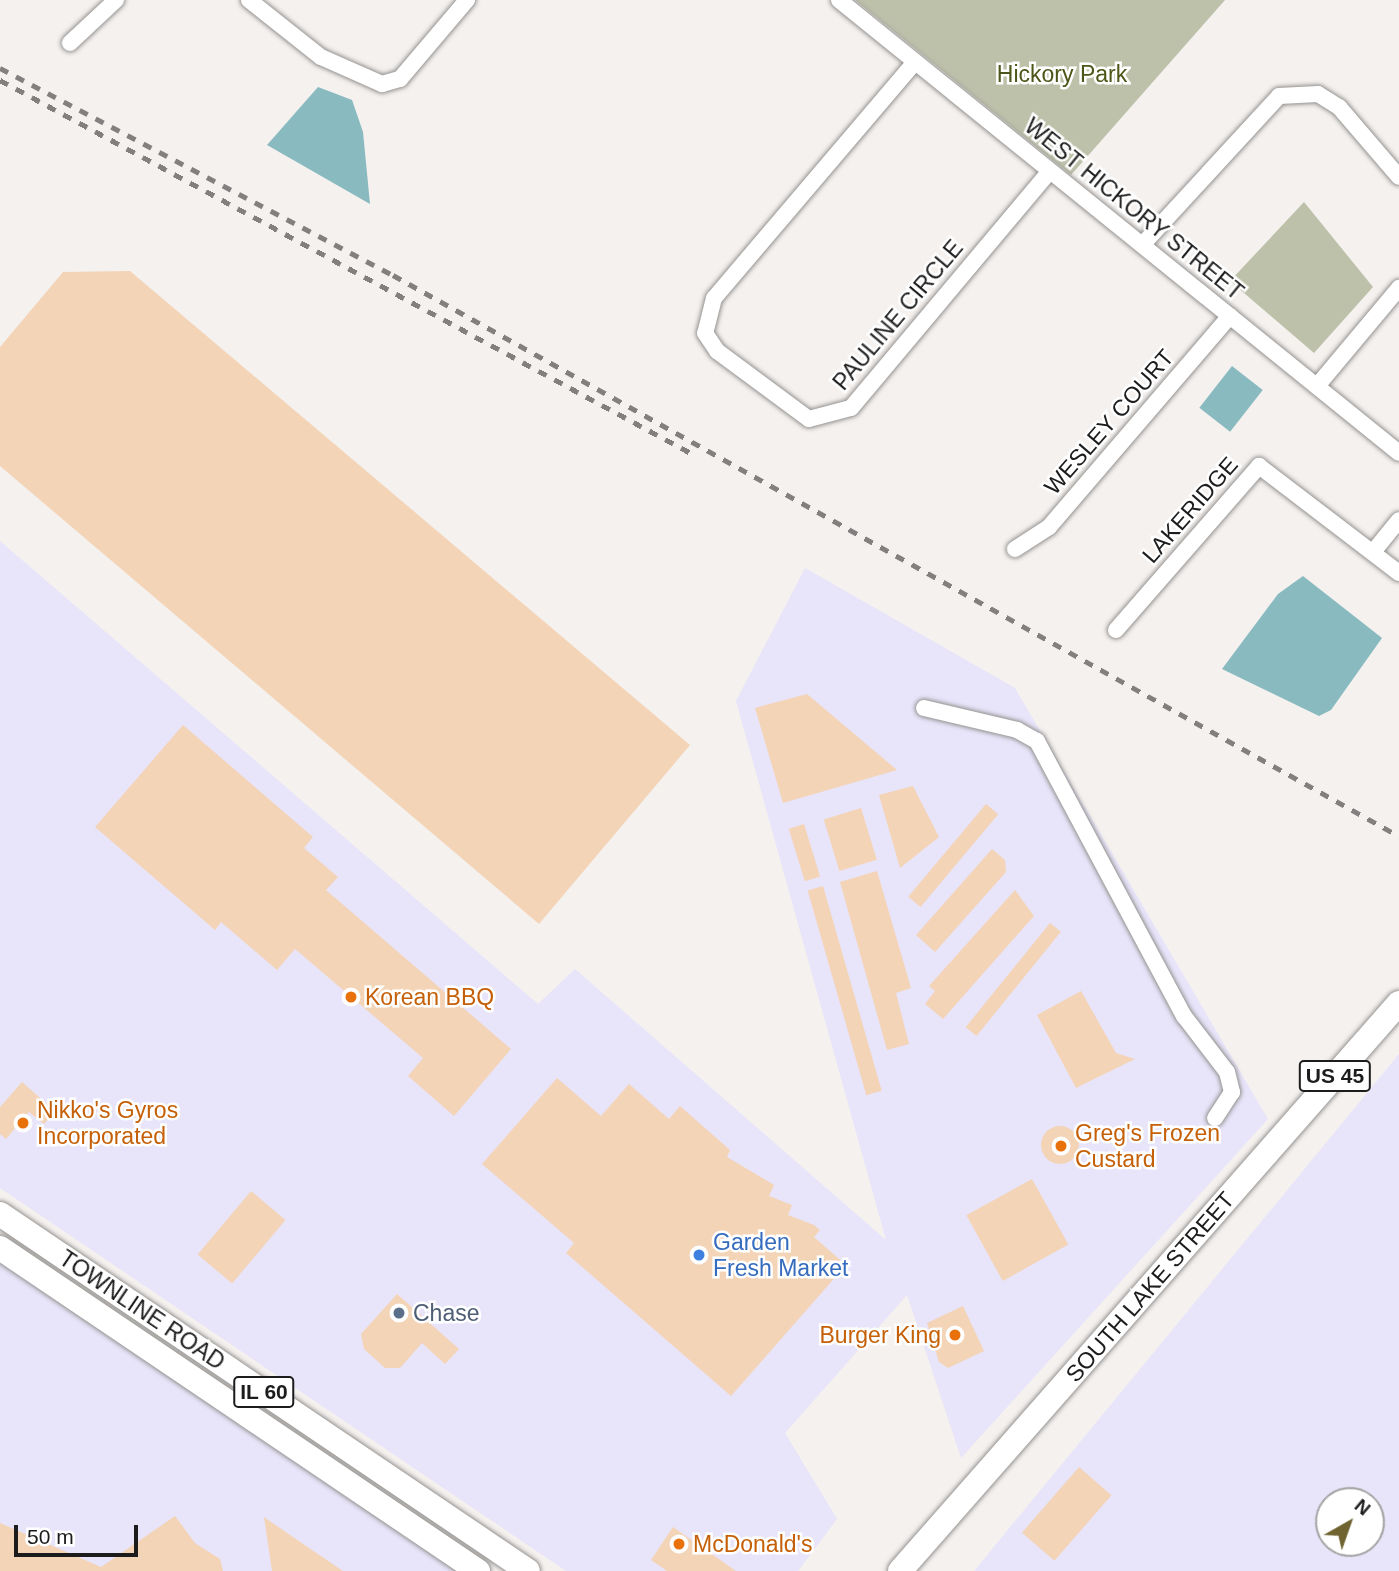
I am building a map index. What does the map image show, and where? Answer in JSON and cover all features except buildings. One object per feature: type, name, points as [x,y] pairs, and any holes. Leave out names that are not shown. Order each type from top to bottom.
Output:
[{"type":"main road","name":"SOUTH LAKE STREET","points":[[900,1571],[1399,1003]]},
{"type":"main road","name":"TOWNLINE ROAD","points":[[0,1214],[528,1571]]},
{"type":"main road","name":"TOWNLINE ROAD","points":[[0,1248],[478,1571]]},
{"type":"street","points":[[71,43],[116,0]]},
{"type":"street","points":[[248,0],[321,57],[382,84],[400,79],[467,0]]},
{"type":"street","name":"WEST HICKORY STREET","points":[[839,0],[1399,453]]},
{"type":"street","name":"PAULINE CIRCLE","points":[[915,62],[714,298],[705,333],[717,351],[809,419],[850,408],[1050,171]]},
{"type":"street","points":[[1143,244],[1279,96],[1318,94],[1339,107],[1399,177]]},
{"type":"street","points":[[1317,386],[1399,288]]},
{"type":"street","name":"WESLEY COURT","points":[[1015,549],[1049,527],[1230,316]]},
{"type":"street","name":"LAKERIDGE","points":[[1116,629],[1259,466],[1399,573]]},
{"type":"street","points":[[1373,552],[1399,520]]},
{"type":"street","points":[[924,708],[1017,730],[1037,741],[1184,1016],[1227,1072],[1232,1092],[1215,1118]]},
{"type":"shaded area","points":[[0,541],[538,1004],[575,969],[886,1240],[736,701],[805,568],[1015,688],[1268,1119],[961,1458],[907,1295],[785,1433],[837,1519],[798,1571],[566,1571],[0,1188]]},
{"type":"shaded area","points":[[1399,1054],[1399,1571],[974,1571]]},
{"type":"shaded area","points":[[0,1259],[459,1571],[0,1571]]},
{"type":"green space","name":"Hickory Park","points":[[855,0],[1225,0],[1071,175]]},
{"type":"green space","points":[[1304,202],[1373,287],[1314,353],[1230,281]]},
{"type":"water","points":[[318,87],[352,100],[363,132],[370,204],[267,145]]},
{"type":"water","points":[[1232,366],[1263,390],[1230,432],[1199,408]]},
{"type":"water","points":[[1303,576],[1382,638],[1331,710],[1319,716],[1222,669],[1278,594]]},
{"type":"railway","points":[[0,68],[393,275],[1399,836]]},
{"type":"railway","points":[[0,80],[689,452]]},
{"type":"place","name":"Korean BBQ","points":[[351,997]]},
{"type":"place","name":"Nikko's Gyros Incorporated","points":[[23,1123]]},
{"type":"place","name":"Greg's Frozen Custard","points":[[1061,1146]]},
{"type":"place","name":"Garden Fresh Market","points":[[699,1255]]},
{"type":"place","name":"Chase","points":[[399,1313]]},
{"type":"place","name":"Burger King","points":[[955,1335]]},
{"type":"place","name":"McDonald's","points":[[679,1544]]}]
